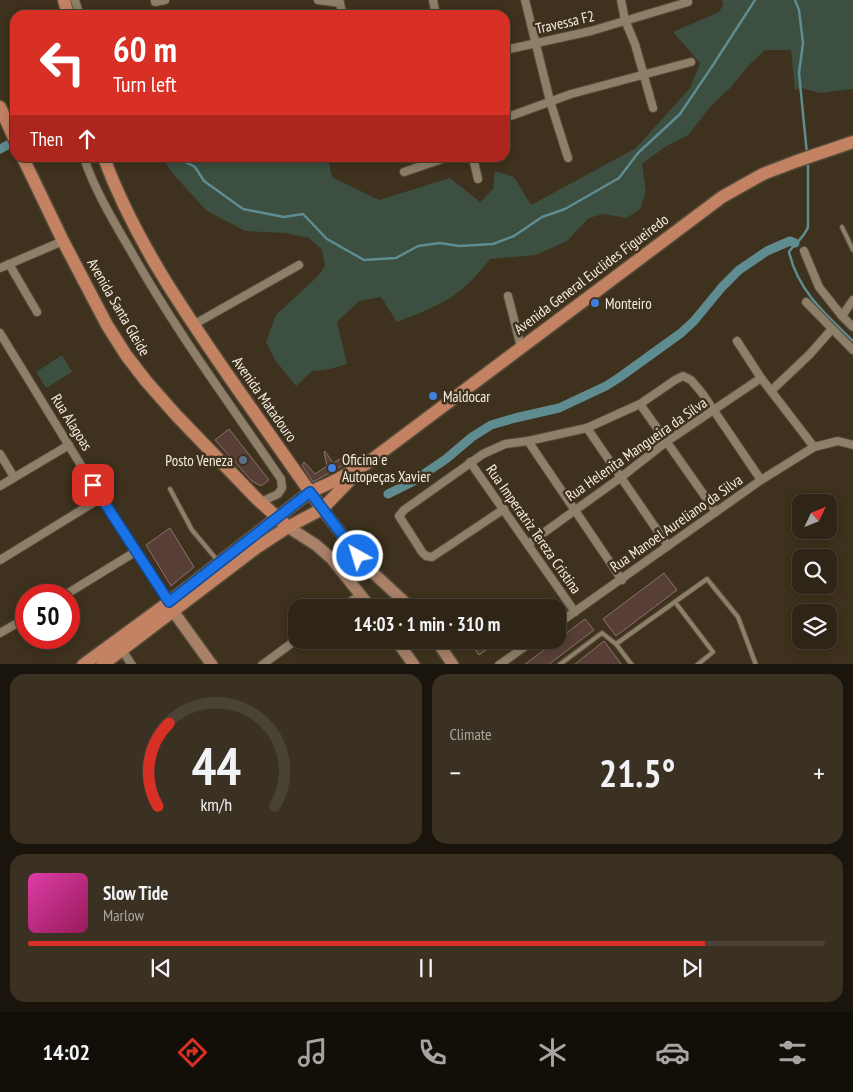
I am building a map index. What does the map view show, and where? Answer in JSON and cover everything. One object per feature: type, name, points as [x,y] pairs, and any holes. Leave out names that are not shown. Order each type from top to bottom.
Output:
[{"type":"main road","points":[[64,0],[72,10]]},
{"type":"main road","points":[[0,107],[10,127]]},
{"type":"main road","name":"Avenida General Euclides Figueiredo","points":[[171,607],[288,527],[322,509],[366,464],[722,197],[763,174],[797,160],[853,142]]},
{"type":"main road","name":"Avenida Santa Gleide","points":[[25,162],[63,241],[107,325],[131,362],[176,415],[288,527]]},
{"type":"main road","name":"Avenida Matadouro","points":[[106,162],[131,222],[159,271],[193,325],[322,509]]},
{"type":"main road","name":"Avenida General Euclides Figueiredo","points":[[171,607],[219,563],[310,492],[366,464]]},
{"type":"main road","points":[[322,509],[369,568],[402,599]]},
{"type":"main road","points":[[288,527],[323,550],[365,599]]},
{"type":"main road","points":[[102,664],[122,650],[171,607]]},
{"type":"main road","points":[[83,664],[171,607]]},
{"type":"main road","name":"Rua Alagoas","points":[[171,607],[212,664]]},
{"type":"main road","points":[[403,649],[414,664]]},
{"type":"main road","points":[[442,649],[453,664]]},
{"type":"street","points":[[155,1],[165,0]]},
{"type":"street","points":[[318,0],[340,2]]},
{"type":"street","points":[[525,0],[550,101],[568,158]]},
{"type":"street","points":[[621,0],[625,20],[636,44],[653,108]]},
{"type":"street","name":"Travessa F2","points":[[510,49],[591,31],[688,2]]},
{"type":"street","points":[[510,116],[571,94],[691,62]]},
{"type":"street","points":[[85,162],[119,230],[160,302],[281,479],[282,488],[278,494],[262,502]]},
{"type":"street","points":[[404,172],[433,162]]},
{"type":"street","points":[[474,162],[478,179]]},
{"type":"street","points":[[0,268],[63,241]]},
{"type":"street","points":[[804,251],[819,287],[853,327]]},
{"type":"street","points":[[9,264],[37,312]]},
{"type":"street","points":[[193,325],[299,264]]},
{"type":"street","points":[[508,296],[521,348]]},
{"type":"street","points":[[842,316],[853,300]]},
{"type":"street","points":[[806,302],[853,350]]},
{"type":"street","points":[[771,391],[810,354],[832,329]]},
{"type":"street","name":"Rua Alagoas","points":[[0,333],[101,498],[171,607]]},
{"type":"street","points":[[737,341],[761,378],[814,447]]},
{"type":"street","points":[[504,509],[434,557],[429,557],[422,552],[404,526],[400,514],[483,454],[505,444],[587,428],[640,404],[684,376],[696,384],[761,480]]},
{"type":"street","name":"Rua Helenita Mangueira da Silva","points":[[528,544],[620,478],[666,442],[761,378]]},
{"type":"street","points":[[640,404],[716,512]]},
{"type":"street","points":[[587,428],[668,546]]},
{"type":"street","points":[[528,441],[622,580]]},
{"type":"street","name":"Rua Manoel Aureliano da Silva","points":[[566,618],[761,480],[814,447],[838,441],[853,445]]},
{"type":"street","points":[[0,486],[69,445]]},
{"type":"street","points":[[0,454],[14,477]]},
{"type":"street","name":"Rua Imperatriz Tereza Cristina","points":[[470,462],[575,612]]},
{"type":"street","points":[[0,560],[101,498]]},
{"type":"street","points":[[80,586],[135,552]]},
{"type":"street","points":[[354,599],[361,594]]},
{"type":"street","points":[[0,633],[15,624]]},
{"type":"street","points":[[262,664],[288,646]]},
{"type":"street","points":[[499,664],[521,649]]},
{"type":"street","points":[[122,650],[132,664]]},
{"type":"lane","points":[[842,227],[853,250]]},
{"type":"lane","points":[[170,489],[192,530],[219,563]]},
{"type":"lane","points":[[616,644],[707,579],[738,617],[756,664]]},
{"type":"lane","points":[[675,602],[713,652],[697,664]]},
{"type":"lane","points":[[559,664],[602,633],[616,644],[632,664]]},
{"type":"green space","points":[[722,0],[853,0],[853,89],[819,93],[801,88],[795,90],[791,50],[765,50],[711,106],[688,135],[665,147],[642,164],[646,192],[640,209],[627,218],[603,214],[589,218],[567,241],[535,255],[490,259],[471,281],[450,298],[397,322],[381,297],[359,301],[337,322],[347,364],[330,369],[312,371],[296,386],[275,360],[266,342],[276,315],[319,275],[325,266],[322,250],[309,238],[285,233],[245,231],[207,211],[173,174],[165,162],[329,162],[332,177],[379,200],[450,178],[480,202],[493,189],[495,171],[514,177],[531,205],[636,148],[690,88],[700,63],[673,32],[719,12],[723,5]]},
{"type":"green space","points":[[62,355],[72,372],[46,388],[36,372]]},
{"type":"building","name":"Posto Veneza","points":[[229,429],[269,480],[261,486],[252,481],[215,440]]},
{"type":"building","name":"Oficina e Autopeças Xavier","points":[[325,451],[333,463],[349,454],[352,460],[313,482],[302,465],[304,462],[315,474],[327,466]]},
{"type":"building","points":[[170,528],[194,567],[171,586],[146,545]]},
{"type":"building","points":[[664,573],[677,590],[616,636],[603,619]]},
{"type":"building","points":[[585,619],[594,630],[549,664],[525,664],[545,649],[566,649],[566,633]]},
{"type":"building","points":[[604,641],[621,664],[575,664]]},
{"type":"building","points":[[475,649],[487,649],[479,655]]},
{"type":"waterway","points":[[186,162],[195,167],[204,181],[243,209],[284,217],[303,214],[327,239],[364,260],[396,258],[418,246],[440,243],[459,246],[493,244],[514,236],[542,217],[565,209],[619,178],[638,153],[680,114],[755,0]]},
{"type":"waterway","points":[[795,0],[799,10],[803,43],[799,73],[807,154]]},
{"type":"waterway","points":[[0,149],[10,144]]},
{"type":"waterway","points":[[808,162],[808,227],[789,252],[793,266],[806,290],[823,312],[853,341]]},
{"type":"waterway","points":[[388,494],[412,482],[491,425],[559,408],[606,386],[681,333],[739,270],[767,251],[790,241],[795,243]]},
{"type":"place","name":"Monteiro","points":[[595,303]]},
{"type":"place","name":"Maldocar","points":[[433,396]]},
{"type":"place","name":"Posto Veneza","points":[[243,460]]},
{"type":"place","name":"Oficina e Autopeças Xavier","points":[[332,468]]},
{"type":"route","points":[[93,485],[169,602],[310,492],[358,556]]}]
